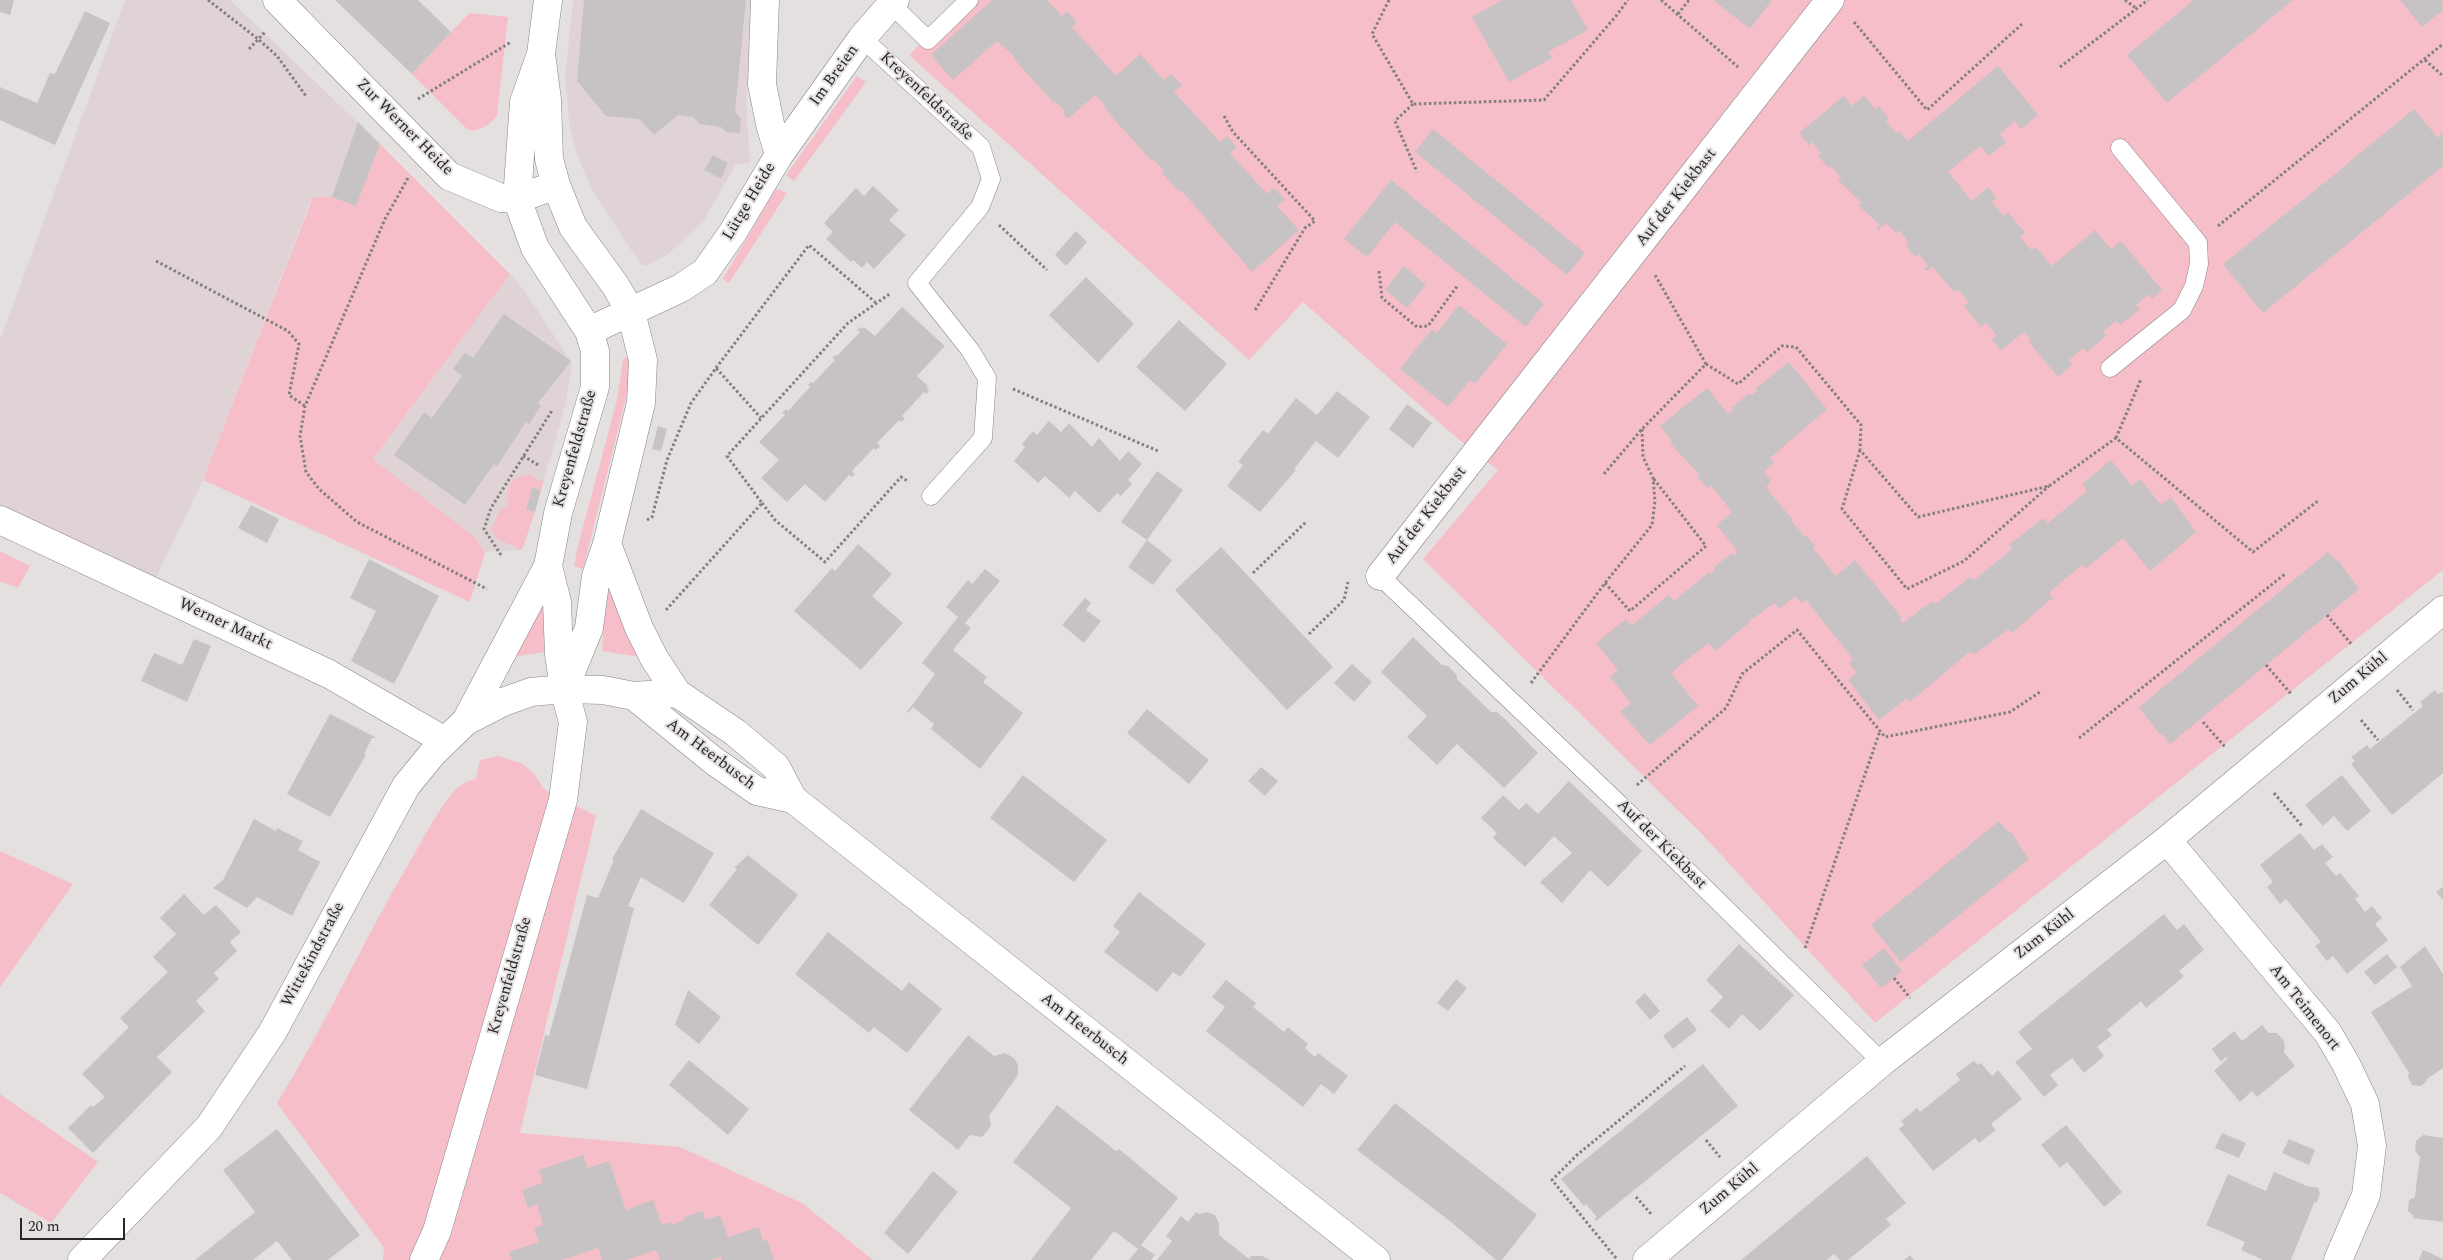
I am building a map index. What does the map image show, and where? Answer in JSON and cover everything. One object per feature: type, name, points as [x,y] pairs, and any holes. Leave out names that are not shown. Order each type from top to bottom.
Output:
[{"type":"street","name":"Zur Werner Heide","points":[[277,0],[449,176],[501,198],[517,199]]},
{"type":"street","name":"Lütge Heide","points":[[589,331],[681,288],[705,272],[733,232],[779,155],[770,124],[762,84],[765,0]]},
{"type":"street","name":"Im Breien","points":[[779,155],[862,38],[893,2]]},
{"type":"street","name":"Auf der Kiekbast","points":[[1380,576],[1762,88],[1839,7]]},
{"type":"street","name":"Kreyenfeldstraße","points":[[466,721],[548,566],[558,513],[595,387],[595,352],[589,331],[535,248],[517,199],[524,102],[541,54],[546,11]]},
{"type":"street","name":"Kreyenfeldstraße","points":[[541,54],[547,100],[549,159],[556,185],[573,227],[631,312],[643,360],[641,403],[607,544],[596,576],[589,628],[564,689]]},
{"type":"street","points":[[517,199],[556,185]]},
{"type":"street","name":"Werner Markt","points":[[0,520],[329,674],[445,741]]},
{"type":"street","points":[[607,544],[639,628],[654,658],[677,693]]},
{"type":"street","name":"Kreyenfeldstraße","points":[[424,1260],[437,1231],[562,800],[573,722],[564,689],[559,654],[557,602],[548,566]]},
{"type":"street","name":"Zum Kühl","points":[[1647,1260],[1882,1062],[2167,840],[2443,610]]},
{"type":"street","name":"Wittekindstraße","points":[[82,1260],[210,1128],[272,1033],[406,786],[445,741],[466,721],[503,702],[531,692],[564,689]]},
{"type":"street","name":"Am Heerbusch","points":[[564,689],[602,690],[634,696],[677,693],[736,733],[776,767],[793,799],[1376,1260]]},
{"type":"street","name":"Am Heerbusch","points":[[634,696],[714,761],[757,791],[793,799]]},
{"type":"street","name":"Am Teimenort","points":[[2167,840],[2328,1033],[2346,1064],[2365,1104],[2372,1146],[2366,1196],[2338,1260]]},
{"type":"lane","points":[[893,2],[928,40],[963,2]]},
{"type":"lane","name":"Kreyenfeldstraße","points":[[862,38],[981,147],[991,178],[980,208],[918,283]]},
{"type":"lane","points":[[2110,368],[2182,310],[2194,286],[2199,264],[2198,242],[2120,148]]},
{"type":"lane","points":[[918,283],[970,350],[987,378],[984,438],[931,496]]},
{"type":"lane","name":"Auf der Kiekbast","points":[[1380,576],[1617,802],[1882,1062]]},
{"type":"path","points":[[208,0],[258,39],[276,56],[306,96]]},
{"type":"path","points":[[1389,0],[1372,34],[1413,104]]},
{"type":"path","points":[[1417,172],[1395,122],[1413,104],[1544,100],[1628,0]]},
{"type":"path","points":[[1661,0],[1762,88]]},
{"type":"path","points":[[1678,14],[1689,0]]},
{"type":"path","points":[[2125,0],[2137,9]]},
{"type":"path","points":[[2060,67],[2148,0]]},
{"type":"path","points":[[1839,7],[1927,110],[2022,24]]},
{"type":"path","points":[[391,116],[546,11]]},
{"type":"path","points":[[2198,242],[2443,44]]},
{"type":"path","points":[[2425,60],[2443,76]]},
{"type":"path","points":[[1224,116],[1233,132],[1315,220],[1305,228],[1254,312]]},
{"type":"path","points":[[424,149],[385,219],[305,406],[300,436],[306,472],[319,489],[357,522],[487,589]]},
{"type":"path","points":[[980,208],[1047,270]]},
{"type":"path","points":[[645,521],[652,517],[667,460],[691,404],[809,245],[875,302]]},
{"type":"path","points":[[1639,246],[1706,364],[1738,384],[1782,346],[1796,347],[1861,425],[1860,450],[1842,509],[1908,589],[1964,561],[2049,486],[2116,438],[2253,552],[2318,500]]},
{"type":"path","points":[[156,261],[288,331],[299,344],[289,395],[305,406]]},
{"type":"path","points":[[1379,271],[1382,298],[1417,327],[1428,326],[1458,285]]},
{"type":"path","points":[[918,283],[900,288],[875,302],[848,323],[727,456],[776,520],[825,562],[901,478],[931,496]]},
{"type":"path","points":[[1604,474],[1642,429],[1706,364]]},
{"type":"path","points":[[716,368],[762,418]]},
{"type":"path","points":[[987,378],[1158,451]]},
{"type":"path","points":[[501,555],[484,528],[491,508],[554,407]]},
{"type":"path","points":[[1605,583],[1630,611],[1706,546],[1653,478],[1644,457],[1642,429]]},
{"type":"path","points":[[1860,450],[1918,518],[2049,486]]},
{"type":"path","points":[[1515,705],[1605,583],[1652,524],[1656,501],[1653,478]]},
{"type":"path","points":[[659,618],[762,503]]},
{"type":"path","points":[[1253,573],[1306,522]]},
{"type":"path","points":[[2079,738],[2284,574]]},
{"type":"path","points":[[1310,634],[1344,600],[1352,575]]},
{"type":"path","points":[[2326,616],[2373,668]]},
{"type":"path","points":[[1617,802],[1726,708],[1742,674],[1797,630],[1885,737],[2010,712],[2040,692]]},
{"type":"path","points":[[2266,665],[2313,719]]},
{"type":"path","points":[[1795,977],[1880,731]]},
{"type":"path","points":[[2253,768],[2302,826]]},
{"type":"path","points":[[1618,1260],[1552,1180],[1577,1155],[1685,1066]]},
{"type":"shaded area","points":[[125,0],[230,0],[380,144],[356,206],[312,197],[203,480],[150,590],[0,520],[0,340]]},
{"type":"shaded area","points":[[573,0],[755,0],[746,104],[750,163],[736,164],[703,222],[667,255],[647,266],[642,265],[631,250],[594,193],[580,163],[570,130],[565,77]]},
{"type":"shaded area","points":[[966,0],[2443,0],[2443,570],[1875,1023],[1702,834],[1423,559],[1498,470],[1458,439],[1303,302],[1249,360],[909,55]]},
{"type":"shaded area","points":[[469,13],[508,17],[497,116],[491,123],[477,130],[468,130],[412,74]]},
{"type":"shaded area","points":[[857,76],[866,82],[794,181],[786,175]]},
{"type":"shaded area","points":[[380,144],[510,274],[373,459],[476,538],[485,552],[470,602],[203,480],[313,197],[332,197],[356,205]]},
{"type":"shaded area","points":[[776,189],[787,193],[729,283],[723,279]]},
{"type":"shaded area","points":[[510,274],[524,290],[572,363],[566,403],[541,490],[532,487],[526,509],[535,512],[522,550],[485,552],[476,538],[373,459]]},
{"type":"shaded area","points":[[627,357],[629,359],[627,394],[583,569],[574,566],[577,550],[617,400],[623,359]]},
{"type":"shaded area","points":[[531,474],[537,480],[544,481],[541,490],[532,488],[526,509],[535,512],[522,550],[496,538],[492,529],[499,511],[509,504],[509,487],[520,477]]},
{"type":"shaded area","points":[[0,551],[30,566],[18,588],[0,581]]},
{"type":"shaded area","points":[[609,591],[637,654],[634,656],[602,651],[606,595]]},
{"type":"shaded area","points":[[544,602],[545,652],[518,656],[518,650]]},
{"type":"shaded area","points":[[499,756],[523,764],[535,775],[544,789],[596,816],[520,1133],[680,1147],[802,1203],[873,1260],[383,1260],[384,1248],[277,1103],[295,1074],[392,893],[437,815],[456,789],[468,781],[476,779],[480,760]]},
{"type":"shaded area","points":[[0,851],[73,884],[0,987]]},
{"type":"shaded area","points":[[0,1094],[98,1162],[51,1223],[0,1193]]},
{"type":"building","points":[[0,0],[14,0],[10,15],[0,12]]},
{"type":"building","points":[[335,0],[418,0],[451,32],[412,74]]},
{"type":"building","points":[[584,0],[746,0],[735,112],[741,119],[740,133],[726,132],[721,127],[700,124],[693,117],[678,115],[654,135],[639,119],[606,116],[577,81]]},
{"type":"building","points":[[992,0],[1047,0],[1062,16],[1067,11],[1077,22],[1072,27],[1116,76],[1140,54],[1164,80],[1171,74],[1182,85],[1174,92],[1220,142],[1227,136],[1237,147],[1230,153],[1267,194],[1274,188],[1285,200],[1277,206],[1299,230],[1252,272],[1181,190],[1179,192],[1162,173],[1164,171],[1153,159],[1151,160],[1105,109],[1107,108],[1095,95],[1068,119],[1063,113],[1065,111],[1055,101],[1054,103],[1014,59],[1015,57],[997,41],[953,80],[931,55]]},
{"type":"building","points":[[1502,0],[1571,0],[1588,30],[1548,52],[1552,58],[1509,82],[1472,17]]},
{"type":"building","points":[[1713,0],[1772,0],[1750,29]]},
{"type":"building","points":[[2194,0],[2293,0],[2167,103],[2127,55]]},
{"type":"building","points":[[2400,0],[2442,0],[2443,10],[2422,27]]},
{"type":"building","points":[[85,11],[110,23],[55,145],[0,120],[0,87],[37,103],[50,73],[55,74]]},
{"type":"building","points":[[1998,66],[2038,115],[2021,129],[2015,121],[2000,134],[2006,142],[1989,156],[1980,146],[1948,172],[1972,201],[1988,187],[1997,198],[1992,202],[2004,216],[2008,212],[2025,233],[2020,237],[2031,250],[2036,247],[2052,266],[2095,230],[2111,249],[2121,241],[2162,290],[2152,299],[2149,294],[2136,305],[2140,309],[2120,325],[2116,321],[2103,332],[2106,336],[2087,352],[2083,348],[2069,360],[2072,365],[2058,377],[2029,342],[2031,340],[2024,332],[2001,350],[1992,340],[1997,336],[1986,323],[1981,327],[1964,306],[1969,302],[1958,290],[1954,292],[1933,267],[1926,271],[1924,269],[1928,266],[1919,254],[1915,257],[1906,246],[1909,243],[1899,230],[1895,233],[1887,223],[1878,230],[1876,228],[1880,225],[1858,205],[1861,202],[1838,180],[1841,178],[1831,166],[1829,168],[1818,156],[1821,153],[1812,142],[1809,145],[1799,133],[1844,96],[1852,106],[1864,96],[1875,109],[1879,106],[1889,118],[1886,121],[1896,133],[1899,131],[1908,141]]},
{"type":"building","points":[[2414,109],[2438,138],[2443,133],[2443,166],[2263,313],[2223,264],[2350,162],[2381,200],[2350,161]]},
{"type":"building","points":[[358,122],[380,144],[356,206],[332,197]]},
{"type":"building","points":[[1433,129],[1585,253],[1567,275],[1415,152]]},
{"type":"building","points":[[713,155],[728,163],[721,179],[704,170]]},
{"type":"building","points":[[1391,180],[1544,304],[1526,327],[1395,222],[1367,257],[1344,239]]},
{"type":"building","points":[[873,186],[899,210],[889,220],[906,235],[874,269],[867,262],[862,268],[853,260],[851,262],[826,239],[833,232],[824,223],[856,188],[864,196]]},
{"type":"building","points":[[1076,231],[1087,242],[1066,266],[1055,255]]},
{"type":"building","points":[[1404,266],[1426,285],[1407,308],[1385,290]]},
{"type":"building","points":[[1086,277],[1134,324],[1098,363],[1049,315]]},
{"type":"building","points":[[1459,305],[1507,344],[1475,384],[1470,380],[1448,407],[1400,369],[1432,329],[1437,333]]},
{"type":"building","points":[[902,307],[945,346],[917,376],[928,386],[929,391],[926,394],[924,392],[902,416],[905,419],[901,422],[899,420],[877,443],[880,446],[876,450],[874,448],[852,471],[855,474],[852,477],[849,475],[825,502],[805,484],[787,502],[761,478],[779,460],[759,442],[785,415],[782,413],[786,409],[788,411],[810,387],[808,385],[811,382],[813,383],[835,360],[832,358],[835,355],[837,356],[860,332],[857,330],[864,327],[875,336]]},
{"type":"building","points":[[504,314],[571,361],[538,403],[541,406],[529,424],[526,422],[497,466],[494,464],[465,505],[394,455],[424,412],[432,418],[462,376],[453,369],[465,353],[473,358]]},
{"type":"building","points":[[1179,320],[1227,364],[1185,411],[1136,367]]},
{"type":"building","points":[[1789,362],[1827,409],[1770,458],[1774,463],[1764,472],[1771,481],[1766,488],[1804,536],[1806,535],[1815,546],[1813,548],[1836,576],[1855,560],[1902,618],[1900,620],[1903,623],[1932,601],[1935,604],[1970,577],[1973,581],[2012,549],[2009,545],[2043,518],[2048,523],[2087,491],[2082,484],[2111,460],[2132,486],[2140,479],[2161,505],[2171,497],[2196,532],[2150,571],[2123,538],[2085,569],[2082,565],[2066,578],[2049,593],[2054,600],[2051,599],[2012,633],[2009,629],[1975,654],[1969,652],[1910,702],[1907,698],[1879,720],[1848,680],[1857,673],[1849,663],[1853,659],[1806,600],[1801,603],[1795,596],[1779,609],[1775,603],[1749,621],[1715,651],[1708,643],[1671,673],[1698,706],[1650,745],[1620,712],[1631,703],[1610,677],[1618,670],[1596,643],[1626,619],[1632,625],[1669,595],[1674,601],[1709,572],[1711,574],[1715,571],[1713,568],[1732,553],[1734,555],[1738,552],[1717,525],[1732,512],[1711,485],[1707,488],[1697,476],[1699,474],[1670,443],[1672,441],[1660,426],[1707,388],[1728,414],[1733,410],[1731,408],[1750,393],[1752,395],[1757,391],[1755,389]]},
{"type":"building","points":[[1337,391],[1370,417],[1338,458],[1316,441],[1294,469],[1296,470],[1260,512],[1227,486],[1243,465],[1238,462],[1263,430],[1268,434],[1296,398],[1317,415]]},
{"type":"building","points":[[1407,404],[1432,423],[1413,448],[1389,429]]},
{"type":"building","points":[[1049,421],[1061,432],[1069,423],[1092,447],[1099,438],[1120,461],[1128,451],[1142,464],[1128,480],[1132,484],[1121,496],[1117,493],[1099,513],[1075,491],[1069,498],[1045,476],[1038,483],[1014,461],[1025,447],[1022,444],[1033,431],[1037,435]]},
{"type":"building","points":[[658,426],[667,429],[661,451],[652,449]]},
{"type":"building","points":[[1157,471],[1183,490],[1147,540],[1121,522]]},
{"type":"building","points":[[532,487],[541,490],[535,512],[526,510]]},
{"type":"building","points":[[251,505],[279,519],[267,543],[238,528]]},
{"type":"building","points":[[1147,540],[1172,560],[1153,585],[1128,567]]},
{"type":"building","points":[[858,544],[892,574],[872,596],[903,623],[861,670],[794,611],[832,568],[835,571]]},
{"type":"building","points":[[1221,547],[1333,667],[1287,710],[1175,590]]},
{"type":"building","points":[[2328,552],[2336,561],[2338,560],[2359,589],[2170,744],[2162,734],[2160,735],[2139,707]]},
{"type":"building","points":[[369,559],[439,596],[394,684],[351,661],[376,611],[350,598]]},
{"type":"building","points":[[985,569],[1000,581],[965,623],[971,628],[953,650],[987,677],[983,682],[1023,713],[980,769],[931,729],[934,724],[913,707],[907,712],[935,674],[922,663],[958,617],[946,607],[968,580],[972,584]]},
{"type":"building","points":[[1085,598],[1091,603],[1086,610],[1101,621],[1084,643],[1062,625]]},
{"type":"building","points":[[1413,637],[1442,665],[1448,666],[1457,675],[1457,679],[1491,712],[1497,712],[1538,753],[1504,788],[1457,744],[1437,765],[1407,737],[1427,716],[1381,672]]},
{"type":"building","points":[[194,639],[211,646],[187,702],[141,681],[154,653],[182,665]]},
{"type":"building","points":[[1352,664],[1372,682],[1354,702],[1334,683]]},
{"type":"building","points":[[2435,690],[2438,694],[2443,692],[2443,773],[2392,815],[2351,764],[2355,761],[2351,757],[2367,745],[2370,749],[2423,706],[2420,702]]},
{"type":"building","points":[[1147,709],[1209,760],[1189,784],[1127,733]]},
{"type":"building","points":[[330,714],[377,738],[372,738],[364,754],[366,755],[330,817],[287,794]]},
{"type":"building","points":[[1261,767],[1278,781],[1265,796],[1248,781]]},
{"type":"building","points":[[1023,775],[1107,840],[1074,882],[990,818]]},
{"type":"building","points":[[2342,775],[2371,811],[2347,831],[2334,816],[2323,826],[2305,805]]},
{"type":"building","points":[[1569,781],[1642,851],[1608,887],[1590,870],[1562,903],[1540,882],[1572,853],[1554,836],[1525,867],[1493,838],[1497,833],[1481,818],[1503,795],[1519,810],[1526,803],[1538,814]]},
{"type":"building","points":[[641,809],[714,853],[684,903],[641,877],[628,906],[634,908],[587,1089],[535,1075],[545,1035],[549,1036],[587,895],[598,898],[614,860],[612,859]]},
{"type":"building","points":[[254,819],[276,831],[277,828],[303,841],[298,850],[320,862],[292,916],[257,897],[247,908],[213,888],[223,880]]},
{"type":"building","points":[[1999,821],[2008,832],[2010,831],[2029,859],[1901,962],[1871,925]]},
{"type":"building","points":[[2300,833],[2314,850],[2322,844],[2333,857],[2325,863],[2336,876],[2340,873],[2359,896],[2355,899],[2365,912],[2372,906],[2382,918],[2375,924],[2388,940],[2347,974],[2333,956],[2327,961],[2315,946],[2321,942],[2286,899],[2280,904],[2267,887],[2273,882],[2260,865]]},
{"type":"building","points":[[748,855],[798,895],[758,945],[709,905],[737,869],[734,868]]},
{"type":"building","points":[[2443,887],[2443,900],[2436,892]]},
{"type":"building","points":[[1139,892],[1206,944],[1180,977],[1173,972],[1157,992],[1104,952],[1120,932],[1113,926]]},
{"type":"building","points":[[184,894],[204,915],[216,905],[241,932],[230,942],[237,951],[214,973],[219,979],[196,1001],[205,1011],[157,1057],[172,1072],[93,1153],[68,1128],[91,1105],[93,1107],[105,1097],[82,1074],[129,1027],[120,1018],[168,972],[153,957],[176,934],[160,918]]},
{"type":"building","points":[[2164,914],[2177,930],[2184,924],[2204,950],[2179,971],[2184,976],[2163,994],[2146,1008],[2141,1001],[2107,1030],[2112,1035],[2097,1047],[2104,1056],[2084,1073],[2072,1058],[2050,1075],[2058,1085],[2044,1097],[2015,1062],[2032,1049],[2018,1032]]},
{"type":"building","points":[[828,932],[902,991],[909,982],[942,1009],[907,1053],[874,1027],[869,1033],[795,974]]},
{"type":"building","points":[[1739,944],[1794,995],[1760,1031],[1742,1014],[1729,1029],[1710,1011],[1723,997],[1706,980]]},
{"type":"building","points":[[2425,946],[2443,974],[2443,1068],[2427,1079],[2421,1086],[2412,1085],[2408,1077],[2409,1073],[2371,1012],[2412,986],[2400,967]]},
{"type":"building","points":[[1884,948],[1902,971],[1881,988],[1862,965]]},
{"type":"building","points":[[2387,954],[2397,967],[2375,985],[2364,972]]},
{"type":"building","points":[[1456,979],[1467,988],[1448,1011],[1437,1003]]},
{"type":"building","points":[[1226,980],[1256,1003],[1253,1007],[1284,1032],[1288,1027],[1308,1044],[1305,1048],[1315,1057],[1318,1053],[1348,1076],[1334,1094],[1321,1084],[1303,1107],[1206,1031],[1225,1007],[1212,997]]},
{"type":"building","points":[[688,990],[721,1017],[699,1044],[675,1025]]},
{"type":"building","points":[[1645,993],[1660,1011],[1650,1020],[1635,1002]]},
{"type":"building","points":[[1687,1017],[1697,1030],[1673,1049],[1663,1036]]},
{"type":"building","points":[[2262,1025],[2269,1033],[2277,1033],[2284,1041],[2285,1050],[2283,1051],[2295,1066],[2257,1097],[2252,1091],[2240,1102],[2214,1071],[2227,1059],[2226,1057],[2221,1062],[2212,1049],[2234,1031],[2242,1041]]},
{"type":"building","points":[[968,1035],[994,1056],[1005,1053],[1014,1058],[1018,1065],[1018,1075],[989,1116],[991,1126],[982,1137],[970,1135],[958,1150],[909,1110]]},
{"type":"building","points":[[689,1060],[749,1109],[728,1135],[669,1085]]},
{"type":"building","points":[[1974,1061],[1978,1065],[1981,1063],[1992,1076],[1998,1070],[2022,1099],[1991,1124],[1996,1130],[1979,1143],[1975,1138],[1933,1171],[1899,1129],[1904,1125],[1901,1121],[1917,1108],[1920,1112],[1960,1080],[1956,1074]]},
{"type":"building","points":[[1703,1064],[1738,1106],[1596,1221],[1594,1219],[1597,1217],[1586,1204],[1584,1206],[1561,1179]]},
{"type":"building","points":[[1395,1103],[1537,1215],[1502,1260],[1496,1260],[1451,1222],[1357,1150]]},
{"type":"building","points":[[1057,1105],[1116,1151],[1119,1149],[1178,1198],[1141,1245],[1155,1255],[1151,1260],[1129,1260],[1138,1249],[1114,1231],[1091,1260],[1031,1260],[1071,1208],[1013,1162]]},
{"type":"building","points":[[2066,1125],[2122,1192],[2104,1207],[2067,1162],[2060,1168],[2041,1145]]},
{"type":"building","points":[[277,1129],[360,1235],[328,1260],[292,1260],[277,1241],[253,1260],[195,1260],[255,1212],[223,1170]]},
{"type":"building","points":[[2222,1133],[2246,1143],[2239,1158],[2215,1148]]},
{"type":"building","points":[[2423,1135],[2443,1138],[2443,1222],[2413,1218],[2413,1215],[2408,1211],[2409,1200],[2415,1197],[2420,1157],[2415,1151],[2416,1141]]},
{"type":"building","points":[[2289,1139],[2315,1150],[2309,1165],[2282,1153]]},
{"type":"building","points":[[583,1155],[588,1168],[609,1161],[626,1210],[653,1200],[662,1225],[671,1222],[672,1225],[685,1220],[684,1217],[703,1211],[705,1220],[720,1215],[728,1237],[759,1227],[763,1241],[767,1240],[774,1260],[722,1260],[721,1257],[711,1260],[660,1260],[656,1250],[626,1260],[602,1260],[598,1248],[561,1260],[512,1260],[509,1252],[539,1242],[534,1228],[543,1225],[537,1204],[528,1208],[522,1190],[543,1183],[539,1170]]},
{"type":"building","points":[[1867,1156],[1906,1203],[1886,1219],[1891,1225],[1848,1260],[1840,1260],[1834,1254],[1827,1260],[1741,1260]]},
{"type":"building","points":[[933,1171],[958,1192],[908,1254],[884,1233]]},
{"type":"building","points":[[2274,1172],[2307,1186],[2318,1188],[2320,1194],[2317,1202],[2314,1203],[2291,1260],[2263,1260],[2241,1250],[2245,1242],[2206,1225],[2228,1174],[2266,1191]]},
{"type":"building","points":[[1196,1212],[1199,1214],[1207,1212],[1215,1215],[1219,1223],[1219,1235],[1249,1259],[1251,1256],[1262,1256],[1270,1260],[1157,1260],[1172,1241],[1166,1236],[1181,1216],[1188,1222]]},
{"type":"building","points":[[2423,1250],[2443,1259],[2443,1260],[2419,1260]]},
{"type":"building","points":[[1910,1255],[1914,1260],[1904,1260]]}]
